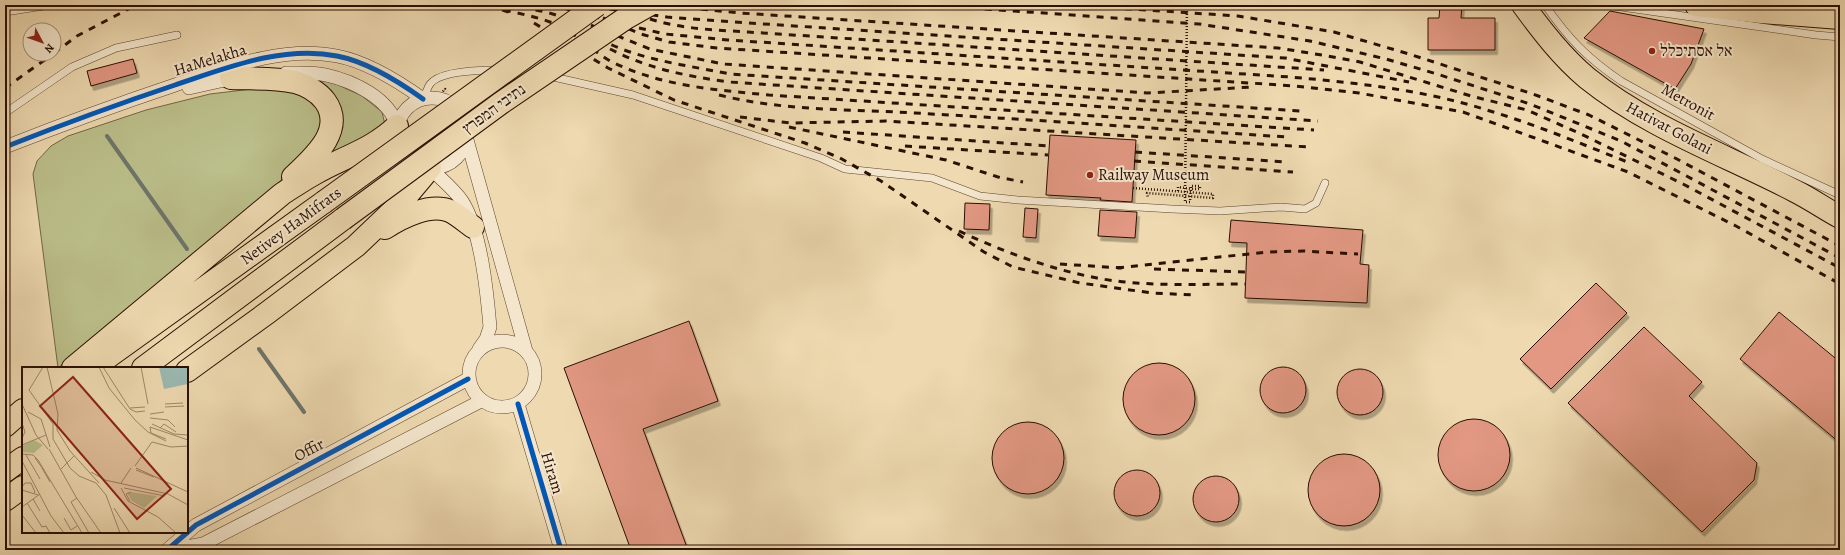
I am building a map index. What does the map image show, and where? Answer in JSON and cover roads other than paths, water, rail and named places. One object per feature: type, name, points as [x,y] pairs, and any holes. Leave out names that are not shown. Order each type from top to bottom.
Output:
[{"type":"highway","name":"Netivey HaMifrats","points":[[93,367],[597,5]]},
{"type":"highway","name":"נתיבי המפרץ","points":[[343,219],[501,103],[613,27],[649,5]]},
{"type":"highway","name":"Hativat Golani","points":[[1523,5],[1558,51],[1586,77],[1622,104],[1707,149],[1796,192],[1840,217]]},
{"type":"highway","points":[[1696,5],[1840,18]]},
{"type":"highway","points":[[230,78],[295,82],[309,88],[323,98],[331,110],[333,121],[330,133],[322,147],[310,161],[233,233]]},
{"type":"highway","points":[[74,367],[233,233],[282,194],[314,174],[373,146],[385,138],[397,126]]},
{"type":"highway","points":[[356,246],[400,205],[430,168]]},
{"type":"highway","points":[[1796,192],[1840,210]]},
{"type":"highway","points":[[188,370],[356,246],[389,225],[411,214],[435,209],[449,211],[473,227]]},
{"type":"highway","name":"Netivey HaMifrats","points":[[144,367],[343,219]]},
{"type":"highway","points":[[5,426],[22,411]]},
{"type":"highway","points":[[5,430],[22,418]]},
{"type":"highway","points":[[5,471],[22,459]]},
{"type":"highway","points":[[5,500],[22,488]]},
{"type":"street","name":"HaMelakha","points":[[5,147],[98,110],[249,60],[315,53],[337,56],[360,62],[406,87],[424,99]]},
{"type":"street","name":"HaMelakha","points":[[98,110],[230,78],[296,73],[325,74],[349,83],[371,94],[395,117],[397,126]]},
{"type":"street","points":[[430,168],[463,202],[473,227],[479,250],[490,327],[486,339],[471,360],[468,369],[468,379],[473,391],[481,401],[498,408],[518,404],[526,398],[532,389],[535,380],[533,364],[526,351],[467,140],[467,128],[464,117],[457,108],[447,101],[435,98],[424,99],[414,102],[406,109],[397,126],[397,138],[401,150],[408,159],[419,166],[430,168],[449,164],[457,158],[467,140]]},
{"type":"street","points":[[476,352],[485,345],[501,341],[517,344],[526,351]]},
{"type":"street","name":"Offir","points":[[188,532],[196,525],[468,379]]},
{"type":"street","points":[[170,550],[203,544],[481,401]]},
{"type":"street","name":"Hiram","points":[[518,404],[561,550]]},
{"type":"street","name":"Offir","points":[[167,550],[187,533]]},
{"type":"lane","name":"Metronit","points":[[1545,5],[1580,50],[1600,67],[1621,81],[1762,159],[1840,195]]},
{"type":"lane","points":[[1606,5],[1816,35],[1840,36]]},
{"type":"lane","points":[[5,12],[44,6]]},
{"type":"lane","points":[[5,113],[72,67],[116,48],[177,35]]},
{"type":"lane","points":[[424,99],[431,84],[443,76],[477,70],[528,71],[633,95],[821,158],[846,169],[932,178],[980,196],[1018,200],[1220,211],[1281,207],[1305,209],[1316,203],[1325,183]]},
{"type":"waterway","points":[[107,136],[187,249]]},
{"type":"waterway","points":[[259,349],[304,412]]},
{"type":"railway","points":[[62,47],[77,36],[136,5]]},
{"type":"railway","points":[[489,5],[508,12]]},
{"type":"railway","points":[[508,5],[538,10],[556,15],[570,21],[598,38],[626,51],[670,62],[730,74],[1301,111]]},
{"type":"railway","points":[[552,5],[608,20]]},
{"type":"railway","points":[[582,5],[667,17],[1285,58],[1409,82]]},
{"type":"railway","points":[[659,5],[740,13],[1278,48],[1360,62],[1471,96],[1527,110],[1581,134],[1683,184],[1840,268]]},
{"type":"railway","points":[[929,5],[1199,24],[1310,41],[1386,59],[1530,104],[1621,141],[1840,258]]},
{"type":"railway","points":[[1069,5],[1238,16],[1334,32],[1409,54],[1533,94],[1589,115],[1675,158],[1840,246]]},
{"type":"railway","points":[[504,10],[538,18],[555,24],[575,36],[606,59],[631,70],[669,82],[709,89],[769,95],[1314,130]]},
{"type":"railway","points":[[603,18],[641,34],[669,42],[717,48],[1295,86],[1359,93],[1463,112],[1628,172],[1736,226],[1840,284]]},
{"type":"railway","points":[[650,19],[674,25],[711,30],[1324,70]]},
{"type":"railway","points":[[578,20],[650,49],[723,64],[1148,93],[1252,87]]},
{"type":"railway","points":[[534,23],[608,68],[674,100],[805,143],[840,158],[881,181],[984,252],[1013,267],[1080,283],[1152,293],[1195,295]]},
{"type":"railway","points":[[639,28],[665,34],[728,40],[1290,77],[1391,88],[1466,104],[1525,122],[1630,163]]},
{"type":"railway","points":[[610,49],[653,67],[729,82],[1318,121]]},
{"type":"railway","points":[[5,88],[42,62]]},
{"type":"railway","points":[[719,95],[792,107],[962,116],[1287,137]]},
{"type":"railway","points":[[740,117],[790,123],[886,121],[1309,147]]},
{"type":"railway","points":[[789,127],[946,160],[998,177],[1023,182]]},
{"type":"railway","points":[[843,132],[1049,146]]},
{"type":"railway","points":[[905,146],[1048,155]]},
{"type":"railway","points":[[1135,152],[1287,162]]},
{"type":"railway","points":[[1134,161],[1293,172]]},
{"type":"railway","points":[[959,231],[1026,259],[1061,270],[1097,278],[1152,284],[1245,284]]},
{"type":"railway","points":[[1117,268],[1267,252],[1303,251],[1358,254]]},
{"type":"railway","points":[[1060,264],[1122,268]]},
{"type":"railway","points":[[1154,269],[1246,272]]},
{"type":"place","name":"אל אסתיכלל","points":[[1652,51]]},
{"type":"place","name":"Railway Museum","points":[[1090,175]]}]
